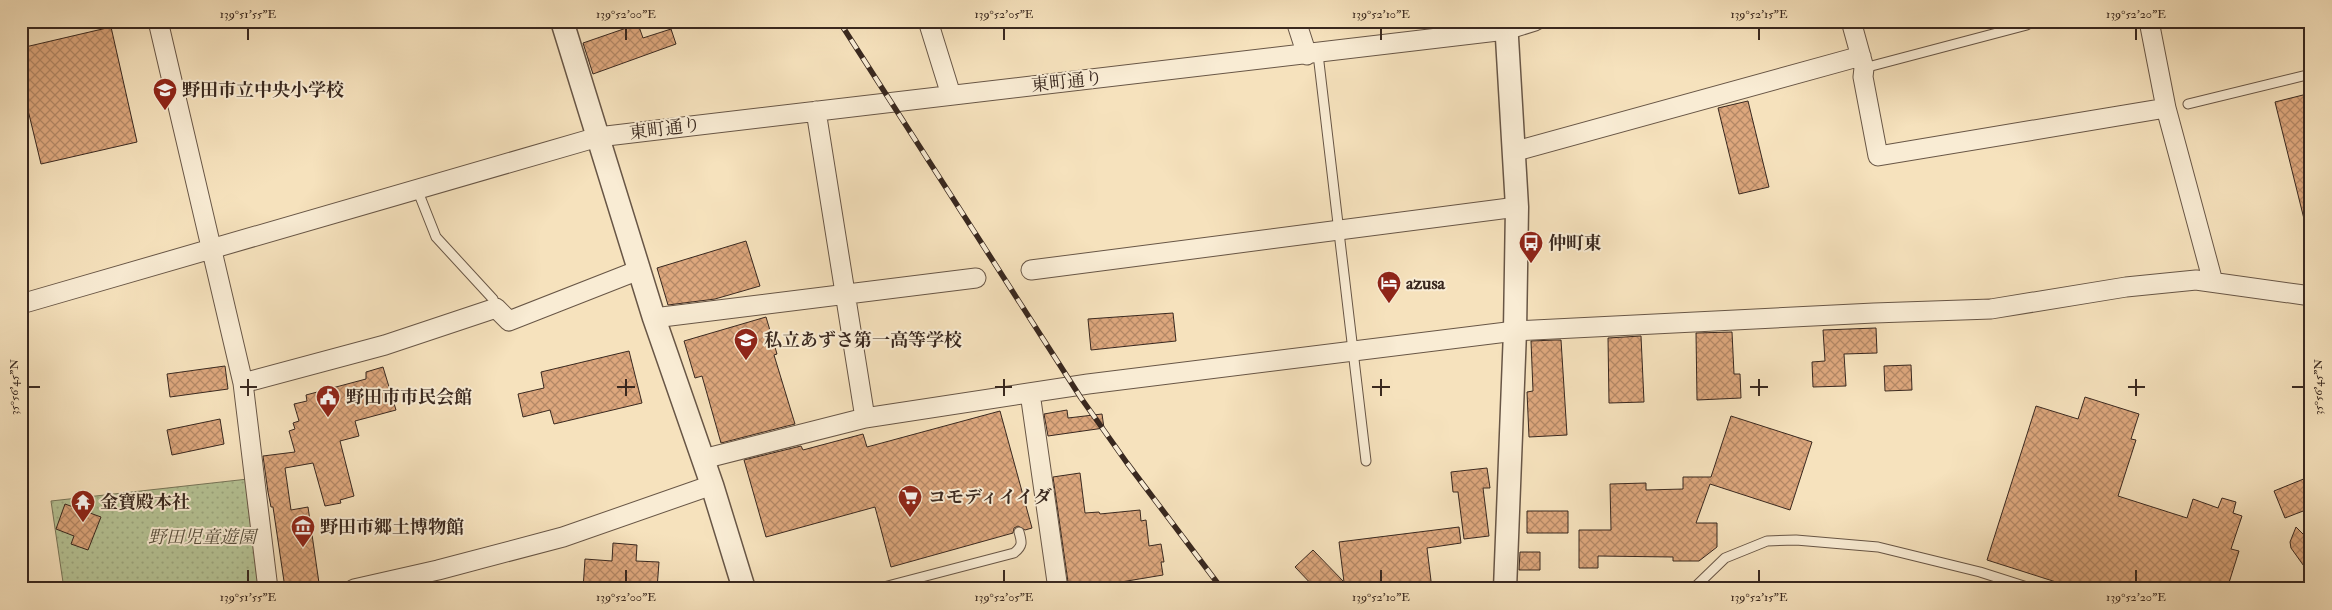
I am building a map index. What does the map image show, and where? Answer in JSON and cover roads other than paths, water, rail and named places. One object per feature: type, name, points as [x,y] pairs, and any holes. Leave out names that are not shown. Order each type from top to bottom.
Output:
[{"type":"street","points":[[158,21],[210,250],[243,383],[268,589]]},
{"type":"street","points":[[562,21],[654,318],[712,484],[744,589]]},
{"type":"street","points":[[928,21],[951,95]]},
{"type":"street","points":[[1296,21],[1312,54]]},
{"type":"street","name":"東町通り","points":[[21,304],[598,137],[1312,54],[1535,21]]},
{"type":"street","points":[[1851,21],[1863,62],[1863,77],[1878,156],[2166,108]]},
{"type":"street","points":[[2149,21],[2166,108],[2213,282]]},
{"type":"street","points":[[1505,589],[1515,331],[1517,207],[1506,26]]},
{"type":"street","points":[[1514,152],[1863,62]]},
{"type":"street","points":[[816,111],[865,418]]},
{"type":"street","points":[[1031,270],[1517,207]]},
{"type":"street","points":[[243,383],[385,345],[496,308],[509,321],[639,270]]},
{"type":"street","points":[[654,318],[976,278]]},
{"type":"street","points":[[703,459],[865,418],[1088,384],[1515,331],[1991,309],[2126,287],[2196,280],[2311,296]]},
{"type":"street","points":[[1030,393],[1058,589]]},
{"type":"street","points":[[354,589],[438,570],[564,537],[712,484]]},
{"type":"lane","points":[[1863,62],[2027,25]]},
{"type":"lane","points":[[1312,54],[1340,229],[1366,461]]},
{"type":"lane","points":[[2188,104],[2311,74]]},
{"type":"lane","points":[[418,189],[436,237],[492,299],[496,308]]},
{"type":"lane","points":[[876,589],[1014,553],[1020,548],[1022,542],[1019,532]]},
{"type":"lane","points":[[1693,589],[1725,558],[1767,541],[1796,540],[1878,547],[1980,572],[2034,589]]},
{"type":"railway","points":[[839,21],[1081,398],[1127,463],[1222,589]]},
{"type":"place","name":"野田市立中央小学校","points":[[165,111]]},
{"type":"place","name":"仲町東","points":[[1531,264]]},
{"type":"place","name":"azusa","points":[[1389,304]]},
{"type":"place","name":"私立あずさ第一高等学校","points":[[746,361]]},
{"type":"place","name":"野田市市民会館","points":[[328,418]]},
{"type":"place","name":"コモディイイダ","points":[[910,518]]},
{"type":"place","name":"金寶殿本社","points":[[83,523]]},
{"type":"place","name":"野田市郷土博物館","points":[[303,548]]},
{"type":"park label","name":"野田児童遊園","points":[[202,537]]}]
